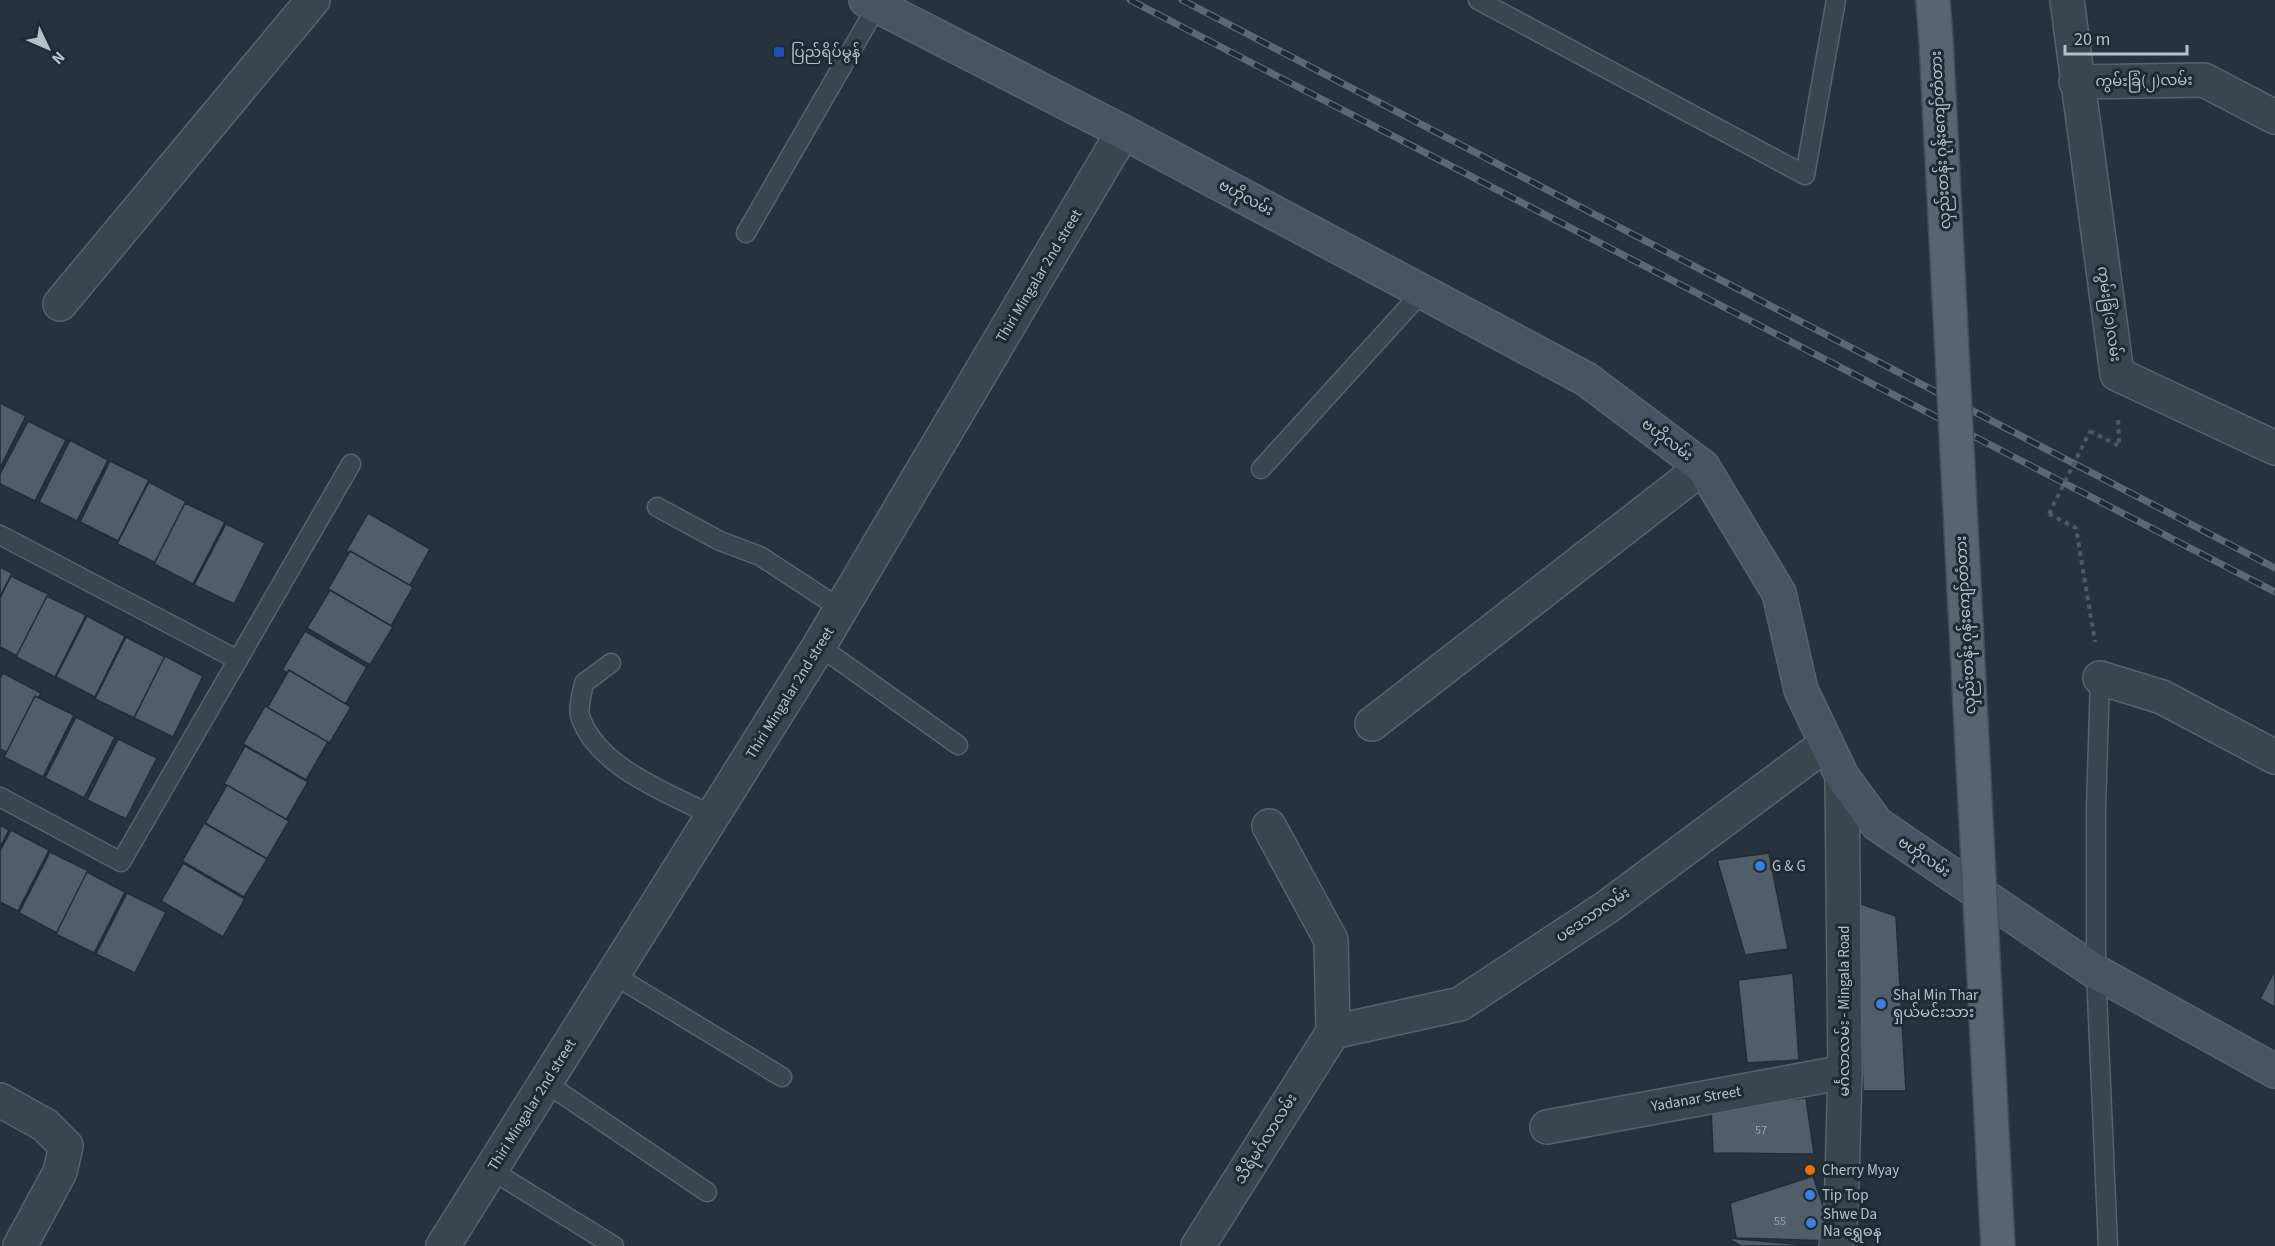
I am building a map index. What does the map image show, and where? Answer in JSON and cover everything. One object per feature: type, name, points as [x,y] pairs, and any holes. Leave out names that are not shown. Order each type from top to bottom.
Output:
[{"type":"main road","name":"လှည်းတန်း ဂုန်းကျော်တံတား","points":[[1933,0],[1998,1246]]},
{"type":"main road","name":"ဗဟိုလမ်း","points":[[872,3],[1124,132],[1586,379],[1703,466],[1779,593],[1801,690],[1842,776],[1877,824],[2096,972],[2275,1071]]},
{"type":"street","points":[[60,304],[313,0]]},
{"type":"street","points":[[2067,0],[2076,82]]},
{"type":"street","name":"ကွမ်းခြံ(၂)လမ်း","points":[[2076,82],[2204,80],[2275,117]]},
{"type":"street","name":"ကွမ်းခြံ(၁)လမ်း","points":[[2076,82],[2117,374],[2275,448]]},
{"type":"street","name":"Thiri Mingalar 2nd street","points":[[443,1246],[842,609],[1124,132]]},
{"type":"street","points":[[1372,724],[1703,466]]},
{"type":"street","points":[[2100,678],[2162,697],[2275,757]]},
{"type":"street","name":"ပဒေသာလမ်း","points":[[1333,1032],[1460,1004],[1607,907],[1826,744]]},
{"type":"street","name":"မင်္ဂလာလမ်း - Mingala Road","points":[[1836,1246],[1841,1215],[1845,1072],[1842,776]]},
{"type":"street","points":[[1269,826],[1331,940],[1333,1032]]},
{"type":"street","name":"သီရိမင်္ဂလာလမ်း","points":[[1198,1246],[1333,1032]]},
{"type":"street","name":"Yadanar Street","points":[[1547,1126],[1845,1072]]},
{"type":"street","points":[[0,1101],[45,1125],[66,1146],[60,1172],[20,1246]]},
{"type":"lane","points":[[1478,0],[1805,175],[1836,0]]},
{"type":"lane","points":[[746,233],[872,3]]},
{"type":"lane","points":[[1262,469],[1422,292]]},
{"type":"lane","points":[[0,796],[122,862],[351,464]]},
{"type":"lane","points":[[657,507],[720,541],[760,556],[842,609]]},
{"type":"lane","points":[[0,535],[238,660]]},
{"type":"lane","points":[[819,646],[958,745]]},
{"type":"lane","points":[[611,663],[584,683],[579,717],[597,748],[619,766],[713,816]]},
{"type":"lane","points":[[2100,678],[2096,809],[2096,972],[2108,1246]]},
{"type":"lane","points":[[614,975],[782,1077]]},
{"type":"lane","points":[[546,1083],[707,1192]]},
{"type":"lane","points":[[491,1170],[614,1246]]},
{"type":"path","points":[[2100,678],[2076,528],[2049,514],[2090,431],[2119,446]]},
{"type":"building","points":[[0,403],[26,416],[0,468]]},
{"type":"building","points":[[28,421],[66,440],[35,501],[0,484],[0,474]]},
{"type":"building","points":[[70,440],[108,460],[77,521],[39,502]]},
{"type":"building","points":[[110,461],[149,480],[118,541],[80,522]]},
{"type":"building","points":[[149,482],[187,502],[156,563],[117,544]]},
{"type":"building","points":[[185,503],[225,522],[193,584],[154,564]]},
{"type":"building","points":[[368,513],[430,549],[409,587],[346,551]]},
{"type":"building","points":[[226,524],[265,543],[234,604],[194,585]]},
{"type":"building","points":[[350,551],[413,587],[391,626],[328,589]]},
{"type":"building","points":[[0,567],[12,573],[0,597]]},
{"type":"building","points":[[11,576],[50,595],[19,657],[0,647],[0,598]]},
{"type":"building","points":[[330,590],[393,627],[370,665],[307,628]]},
{"type":"building","points":[[47,596],[86,615],[55,677],[16,657]]},
{"type":"building","points":[[87,616],[125,636],[95,697],[56,677]]},
{"type":"building","points":[[305,631],[367,667],[345,705],[282,670]]},
{"type":"building","points":[[126,637],[165,657],[134,718],[95,699]]},
{"type":"building","points":[[165,656],[203,676],[173,737],[134,718]]},
{"type":"building","points":[[289,670],[351,707],[329,744],[267,708]]},
{"type":"building","points":[[3,673],[41,693],[10,754],[0,749],[0,678]]},
{"type":"building","points":[[35,696],[74,715],[43,777],[4,757]]},
{"type":"building","points":[[265,706],[328,742],[306,780],[243,744]]},
{"type":"building","points":[[76,717],[115,737],[84,798],[45,778]]},
{"type":"building","points":[[118,739],[157,758],[126,819],[87,800]]},
{"type":"building","points":[[245,746],[308,782],[286,820],[224,784]]},
{"type":"building","points":[[227,785],[289,821],[267,859],[205,823]]},
{"type":"building","points":[[204,823],[267,859],[244,897],[182,861]]},
{"type":"building","points":[[0,825],[9,830],[0,847]]},
{"type":"building","points":[[11,830],[49,850],[18,911],[0,902],[0,851]]},
{"type":"building","points":[[50,852],[89,871],[57,933],[19,913]]},
{"type":"building","points":[[1769,853],[1788,949],[1745,955],[1717,860]]},
{"type":"building","points":[[183,863],[245,899],[223,937],[161,901]]},
{"type":"building","points":[[87,872],[125,892],[94,953],[56,934]]},
{"type":"building","points":[[127,893],[166,912],[135,973],[96,954]]},
{"type":"building","name":"Shal Min Thar ရှယ်မင်းသား","points":[[1858,903],[1896,916],[1906,1091],[1863,1091]]},
{"type":"building","points":[[2275,970],[2275,1007],[2260,999]]},
{"type":"building","points":[[1793,973],[1799,1060],[1747,1063],[1738,980]]},
{"type":"building","points":[[1806,1098],[1814,1154],[1713,1153],[1711,1108]]},
{"type":"building","points":[[1813,1176],[1835,1241],[1736,1238],[1730,1203]]},
{"type":"building","points":[[1727,1238],[1816,1246],[1741,1246]]},
{"type":"railway","points":[[1130,0],[2275,592]]},
{"type":"railway","points":[[1182,0],[2275,568]]},
{"type":"place","name":"ပြည်ရိပ်မွန်","points":[[779,52]]},
{"type":"place","name":"G & G","points":[[1760,866]]},
{"type":"place","name":"Shal Min Thar ရှယ်မင်းသား","points":[[1881,1004]]},
{"type":"place","name":"Cherry Myay","points":[[1810,1170]]},
{"type":"place","name":"Tip Top","points":[[1810,1195]]},
{"type":"place","name":"Shwe Da Na ရွှေဓန","points":[[1811,1223]]}]
